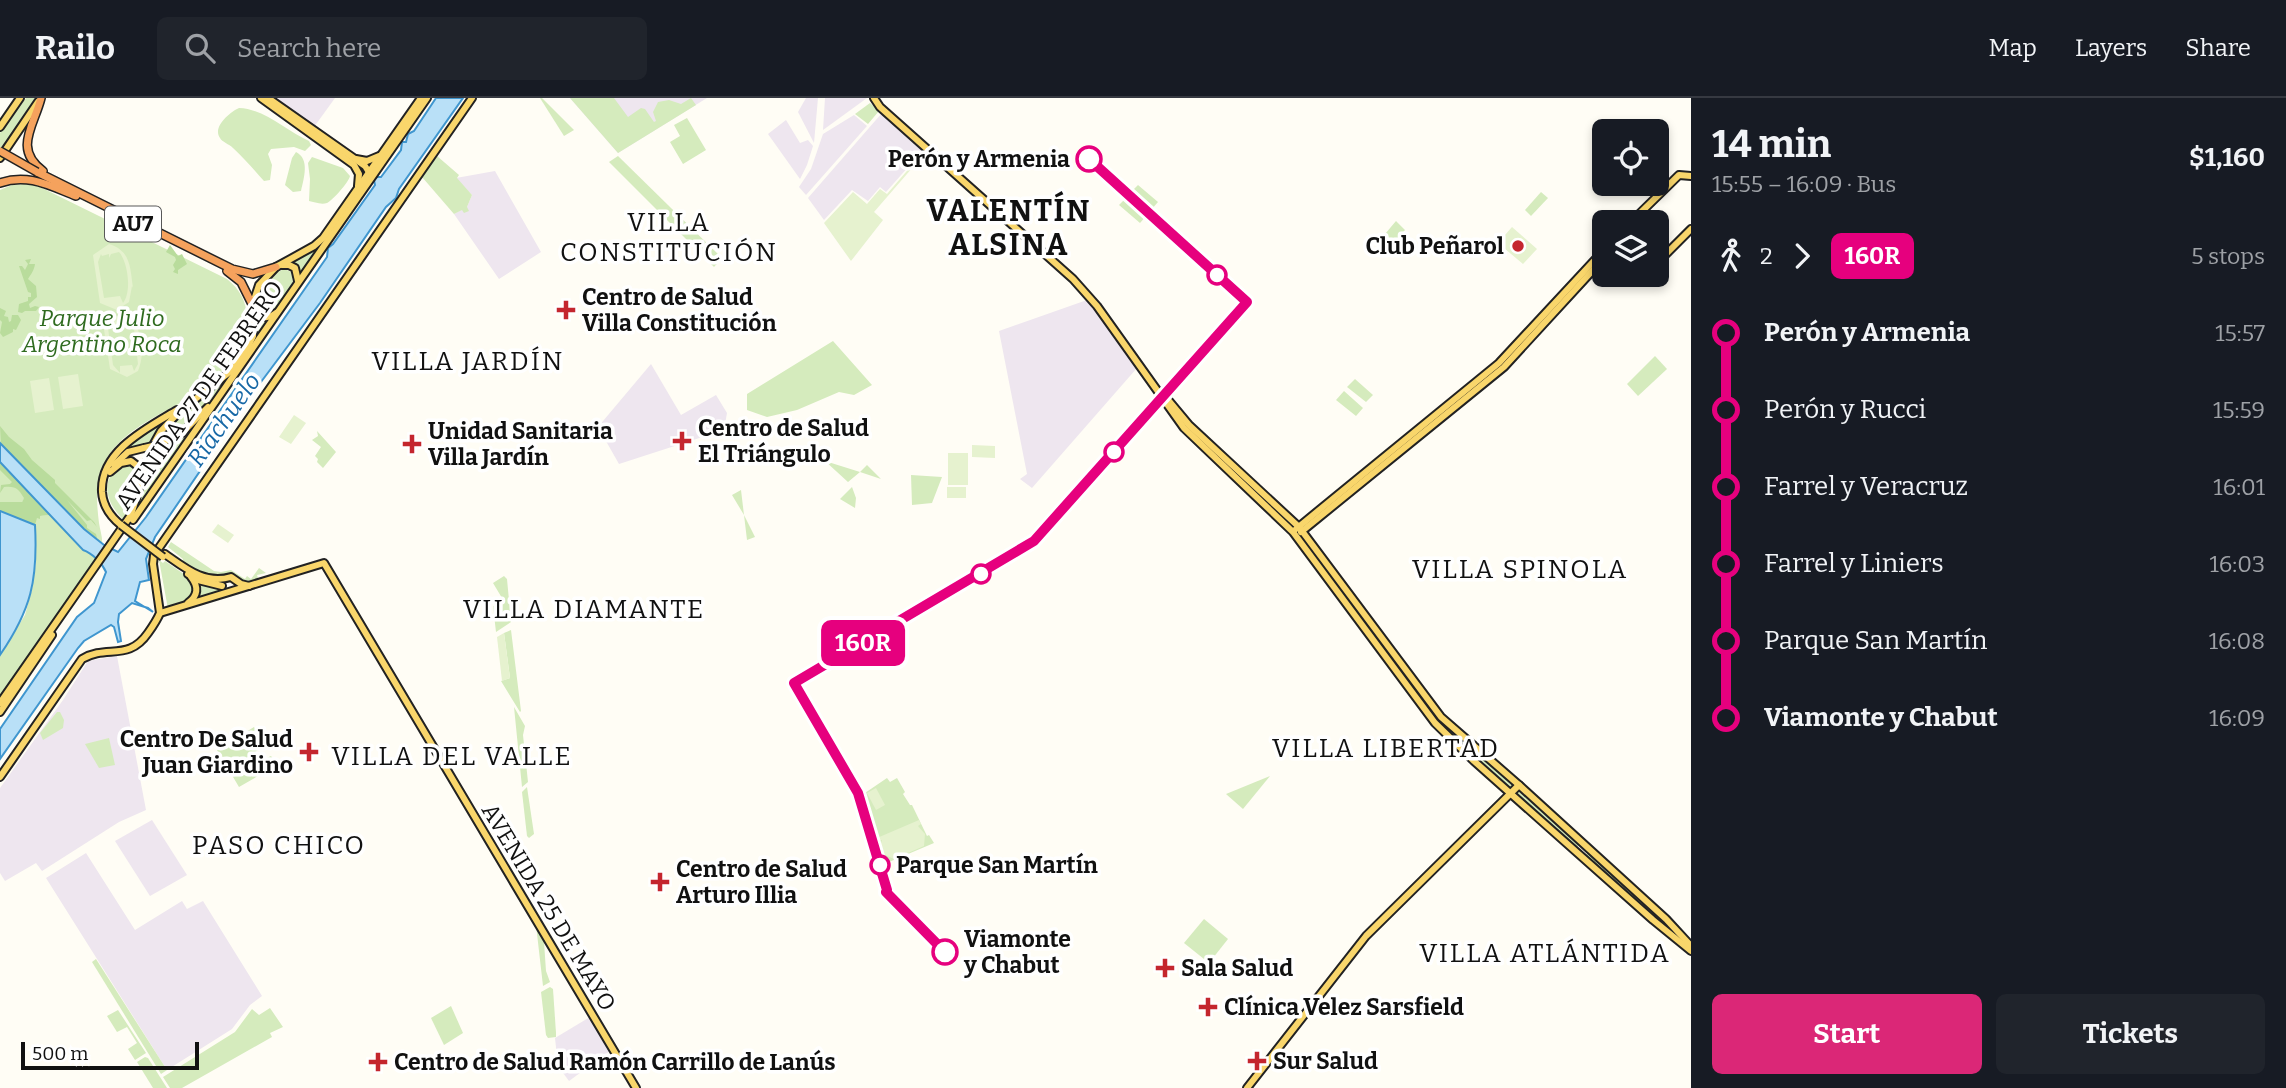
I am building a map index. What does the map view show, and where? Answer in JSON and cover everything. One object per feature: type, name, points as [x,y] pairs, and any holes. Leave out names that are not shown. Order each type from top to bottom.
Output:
[{"type":"highway","points":[[40,98],[27,137],[29,157],[41,170],[77,194]]},
{"type":"highway","name":"AU7","points":[[0,155],[231,273],[245,288],[253,306]]},
{"type":"highway","points":[[0,183],[32,179],[77,194]]},
{"type":"highway","name":"AU7","points":[[77,194],[239,272],[253,274],[276,267]]},
{"type":"main road","points":[[0,127],[20,98]]},
{"type":"main road","points":[[0,155],[40,98]]},
{"type":"main road","points":[[261,98],[354,165],[359,174],[358,188]]},
{"type":"main road","points":[[268,98],[354,158],[369,172],[369,181]]},
{"type":"main road","name":"AVENIDA 27 DE FEBRERO","points":[[111,548],[131,516],[148,458],[158,436],[169,422],[231,371],[247,349],[253,336],[253,306],[259,285],[276,267],[320,241],[421,98]]},
{"type":"main road","name":"AVENIDA 27 DE FEBRERO","points":[[0,703],[235,374],[427,98]]},
{"type":"main road","points":[[0,783],[85,661],[138,650],[154,631],[162,613],[156,564],[158,558],[258,412],[262,400],[474,98]]},
{"type":"main road","points":[[874,98],[884,110],[1073,279],[1097,306],[1163,396],[1189,425],[1298,531],[1441,718],[1519,785],[1690,944]]},
{"type":"main road","points":[[354,158],[367,161],[384,152]]},
{"type":"main road","points":[[1643,210],[1679,175],[1691,176]]},
{"type":"main road","points":[[1669,251],[1691,229]]},
{"type":"main road","points":[[1298,531],[1499,363],[1592,263]]},
{"type":"main road","points":[[276,267],[294,267],[298,274],[298,283]]},
{"type":"main road","points":[[1298,531],[1502,369],[1592,271]]},
{"type":"main road","points":[[253,306],[258,314],[264,317],[278,311]]},
{"type":"main road","points":[[122,524],[113,513],[107,498],[106,485],[110,472],[121,457],[131,451],[174,439],[190,427],[235,374]]},
{"type":"main road","points":[[181,608],[192,600],[196,584],[164,555],[110,515],[103,498],[103,481],[110,463],[137,435],[192,402]]},
{"type":"main road","points":[[110,472],[124,461],[134,462],[141,471],[142,485]]},
{"type":"main road","points":[[1298,531],[1436,723],[1474,761],[1691,953]]},
{"type":"main road","points":[[164,555],[201,576],[223,584],[232,592]]},
{"type":"main road","name":"AVENIDA 25 DE MAYO","points":[[251,586],[324,563],[636,1088]]},
{"type":"main road","name":"AVENIDA 27 DE FEBRERO","points":[[0,712],[97,568]]},
{"type":"main road","points":[[189,576],[223,584]]},
{"type":"main road","points":[[214,598],[231,577],[241,584],[251,586]]},
{"type":"main road","points":[[232,592],[238,587],[236,580]]},
{"type":"main road","points":[[0,777],[82,659],[136,647],[162,613],[251,586]]},
{"type":"main road","points":[[1247,1088],[1366,936],[1519,785]]},
{"type":"shaded area","points":[[273,98],[335,98],[314,127]]},
{"type":"shaded area","points":[[570,98],[707,98],[618,153]]},
{"type":"shaded area","points":[[806,98],[818,98],[814,143],[798,112]]},
{"type":"shaded area","points":[[825,98],[867,98],[823,130]]},
{"type":"shaded area","points":[[882,113],[925,148],[886,192],[880,187],[868,201],[852,190],[824,220],[808,198]]},
{"type":"shaded area","points":[[854,115],[867,126],[806,195],[799,187],[811,169],[823,134]]},
{"type":"shaded area","points":[[786,120],[800,143],[808,140],[813,146],[800,179],[768,134]]},
{"type":"shaded area","points":[[495,171],[541,252],[499,279],[454,214],[467,207],[472,195],[456,178]]},
{"type":"shaded area","points":[[1087,300],[1137,368],[1032,488],[1020,479],[1027,474],[999,331]]},
{"type":"shaded area","points":[[651,364],[681,415],[716,395],[727,413],[724,430],[619,464],[598,427]]},
{"type":"shaded area","points":[[117,656],[146,810],[119,822],[42,871],[36,863],[5,881],[0,873],[0,788],[88,661]]},
{"type":"shaded area","points":[[152,820],[187,875],[150,896],[115,841]]},
{"type":"shaded area","points":[[86,853],[135,930],[182,901],[187,909],[203,901],[262,996],[250,1005],[232,1029],[167,1070],[46,878]]},
{"type":"shaded area","points":[[590,1017],[610,1051],[569,1081],[558,1066],[555,1038]]},
{"type":"green space","points":[[26,98],[37,98],[0,153],[0,133]]},
{"type":"green space","points":[[542,98],[574,130],[564,136]]},
{"type":"green space","points":[[570,98],[614,98],[628,117],[641,108],[645,109],[654,122],[653,112],[658,102],[669,100],[681,104],[691,98],[696,105],[618,153]]},
{"type":"green space","points":[[870,103],[879,111],[868,124],[855,114]]},
{"type":"green space","points":[[239,108],[267,116],[309,141],[311,145],[305,151],[294,147],[271,149],[268,154],[272,165],[270,180],[264,181],[218,134],[223,120]]},
{"type":"green space","points":[[687,118],[706,150],[683,164],[670,142],[680,136],[674,125]]},
{"type":"green space","points":[[925,150],[874,212],[883,220],[851,261],[824,223],[853,192],[867,204],[880,189],[887,194]]},
{"type":"green space","points":[[296,152],[303,159],[305,169],[301,191],[293,192],[285,185]]},
{"type":"green space","points":[[437,156],[459,175],[457,178],[472,195],[467,207],[469,211],[464,213],[462,210],[454,214],[422,177]]},
{"type":"green space","points":[[618,156],[722,258],[714,267],[609,162]]},
{"type":"green space","points":[[312,157],[343,168],[350,176],[340,191],[327,203],[309,201],[308,163]]},
{"type":"green space","points":[[368,176],[299,279],[298,271],[283,264],[316,246]]},
{"type":"green space","name":"Parque Julio Argentino Roca","points":[[24,184],[36,185],[227,279],[243,300],[247,319],[239,351],[226,370],[209,385],[128,435],[105,460],[97,495],[101,550],[3,695],[0,695],[0,655],[25,615],[32,589],[36,562],[35,519],[50,515],[25,497],[22,502],[0,502],[0,190]]},
{"type":"green space","points":[[1138,185],[1158,202],[1151,210],[1131,192]]},
{"type":"green space","points":[[1541,192],[1548,198],[1531,216],[1525,210]]},
{"type":"green space","points":[[1127,197],[1147,215],[1140,223],[1119,205]]},
{"type":"green space","points":[[1396,221],[1405,230],[1385,252],[1380,247],[1389,237],[1385,234]]},
{"type":"green space","name":"Club Peñarol","points":[[1512,227],[1537,249],[1523,264],[1498,243]]},
{"type":"green space","points":[[109,244],[122,251],[128,261],[133,288],[132,286],[129,302],[117,310],[100,303],[93,255]],"holes":[[[119,252],[127,270],[128,285],[123,303],[120,296],[104,298],[98,262],[101,254],[109,254],[109,258],[111,254]]]},
{"type":"green space","points":[[170,245],[178,256],[182,254],[187,264],[178,270],[178,274],[173,272],[175,257],[166,252]]},
{"type":"green space","points":[[31,259],[29,264],[35,264],[28,279],[36,286],[37,297],[29,304],[30,308],[39,307],[36,311],[22,313],[18,312],[19,304],[28,301],[31,293],[28,292],[19,266],[25,270],[28,264],[25,260]]},
{"type":"green space","points":[[285,269],[291,272],[293,282],[272,310],[261,311],[258,298],[263,285],[273,275]]},
{"type":"green space","points":[[0,308],[6,311],[4,316],[8,317],[9,322],[12,315],[18,315],[21,320],[16,330],[13,329],[13,332],[3,337],[0,333]]},
{"type":"green space","points":[[257,314],[273,316],[245,356],[195,419],[180,433],[157,443],[178,416],[218,385],[251,344]]},
{"type":"green space","points":[[120,315],[134,323],[142,347],[138,371],[127,377],[110,369],[103,323]],"holes":[[[131,323],[138,364],[134,371],[132,365],[120,366],[120,373],[113,365],[108,328]]]},
{"type":"green space","points":[[833,341],[872,385],[854,395],[839,392],[797,410],[767,417],[747,410],[747,394]]},
{"type":"green space","points":[[1655,356],[1667,369],[1638,396],[1627,384]]},
{"type":"green space","points":[[78,374],[83,406],[63,409],[58,377]]},
{"type":"green space","points":[[49,378],[54,410],[35,413],[30,381]]},
{"type":"green space","points":[[1355,379],[1373,395],[1366,402],[1347,387]]},
{"type":"green space","points":[[1344,391],[1363,408],[1356,416],[1336,400]]},
{"type":"green space","points":[[214,401],[131,520],[155,447],[171,442]]},
{"type":"green space","points":[[174,414],[152,444],[128,450],[111,464],[128,443]]},
{"type":"green space","points":[[294,415],[306,423],[291,444],[279,437]]},
{"type":"green space","points":[[0,426],[94,522],[97,527],[91,520],[87,521],[67,500],[97,538],[84,529],[1,445]]},
{"type":"green space","points":[[317,431],[336,452],[323,468],[315,456],[321,447],[312,440],[318,436]]},
{"type":"green space","points":[[972,445],[995,446],[995,458],[972,457]]},
{"type":"green space","points":[[810,448],[825,461],[805,453]]},
{"type":"green space","points":[[948,453],[968,453],[968,485],[948,485]]},
{"type":"green space","points":[[825,461],[860,472],[848,482]]},
{"type":"green space","points":[[0,462],[51,515],[40,516],[35,525],[0,511],[0,502],[22,502],[24,498],[12,487],[4,487],[0,493],[1,485],[12,482],[0,470]]},
{"type":"green space","points":[[127,462],[138,468],[139,482],[125,521],[109,499],[107,485],[113,473]]},
{"type":"green space","points":[[867,465],[881,479],[860,472]]},
{"type":"green space","points":[[911,475],[942,477],[932,503],[912,505]]},
{"type":"green space","points":[[852,487],[856,498],[855,508],[840,499]]},
{"type":"green space","points":[[947,487],[966,487],[966,498],[947,498]]},
{"type":"green space","points":[[741,490],[744,515],[732,495]]},
{"type":"green space","points":[[744,515],[755,537],[747,540]]},
{"type":"green space","points":[[218,524],[234,535],[228,543],[212,532]]},
{"type":"green space","points":[[1302,531],[1441,717],[1581,842],[1575,850],[1435,723],[1296,536]]},
{"type":"green space","points":[[171,542],[214,571],[231,570],[245,579],[247,576],[251,579],[259,568],[266,573],[257,575],[259,581],[247,584],[232,574],[214,577],[182,562],[183,559],[168,547]]},
{"type":"green space","points":[[159,560],[163,563],[165,561],[188,577],[195,588],[188,602],[168,609]]},
{"type":"green space","points":[[504,576],[507,579],[511,622],[496,632],[493,606],[503,604],[493,583]]},
{"type":"green space","points":[[196,580],[221,589],[219,593],[192,604]]},
{"type":"green space","points":[[511,630],[520,712],[501,681],[510,678],[504,633]]},
{"type":"green space","points":[[504,633],[510,678],[502,681],[497,637]]},
{"type":"green space","points":[[514,707],[525,726],[523,735],[528,782],[522,787]]},
{"type":"green space","points":[[57,712],[60,712],[64,720],[63,728],[43,740],[40,733]]},
{"type":"green space","points":[[254,727],[266,746],[255,752],[260,761],[271,756],[277,765],[239,787],[217,750]]},
{"type":"green space","points":[[109,738],[115,765],[99,768],[85,744]]},
{"type":"green space","points":[[1270,776],[1243,809],[1226,794]]},
{"type":"green space","points":[[887,778],[890,782],[897,778],[905,792],[903,794],[912,805],[927,836],[929,835],[934,843],[882,865],[862,795]]},
{"type":"green space","points":[[527,787],[534,834],[529,838],[522,792]]},
{"type":"green space","points":[[876,788],[885,805],[876,810],[867,793]]},
{"type":"green space","points":[[919,820],[921,824],[918,826],[925,834],[924,846],[894,859],[883,854],[880,846],[882,840],[878,841],[877,838]]},
{"type":"green space","points":[[1590,851],[1673,927],[1668,933],[1583,858]]},
{"type":"green space","points":[[1204,919],[1228,939],[1209,963],[1184,943]]},
{"type":"green space","points":[[536,925],[546,940],[546,971],[550,982],[543,986]]},
{"type":"green space","points":[[96,959],[167,1070],[161,1074],[92,962]]},
{"type":"green space","points":[[550,987],[553,989],[556,1037],[548,1038],[541,992]]},
{"type":"green space","points":[[451,1006],[463,1033],[444,1045],[431,1018]]},
{"type":"green space","points":[[270,1008],[283,1027],[270,1033],[272,1037],[182,1088],[170,1088],[163,1077],[235,1032],[252,1009],[259,1015]]},
{"type":"green space","points":[[118,1010],[146,1053],[135,1060],[128,1049],[137,1043],[127,1027],[117,1032],[107,1016]]},
{"type":"green space","points":[[145,1057],[167,1088],[153,1088],[137,1062]]},
{"type":"water","name":"Riachuelo","points":[[436,98],[463,98],[399,189],[396,198],[386,207],[320,303],[258,386],[155,537],[146,559],[149,580],[140,582],[135,601],[145,607],[132,603],[119,614],[121,641],[118,642],[111,625],[84,641],[0,759],[0,729],[77,617],[94,603],[106,572],[0,462],[0,443],[84,529],[118,552],[146,517],[327,257],[328,248],[375,185],[374,180],[381,177],[401,150],[402,142],[406,142],[408,134],[414,131]]},
{"type":"water","points":[[0,511],[35,525],[36,545],[30,594],[19,623],[0,655]]},
{"type":"bus line","name":"160R","points":[[945,952],[886,892],[858,793],[794,683],[1034,541],[1247,302],[1089,159]]},
{"type":"place","name":"Perón y Armenia","points":[[1089,159]]},
{"type":"place","name":"Club Peñarol","points":[[1518,246]]},
{"type":"place","name":"Centro de Salud Villa Constitución","points":[[566,310]]},
{"type":"place","name":"Centro de Salud El Triángulo","points":[[682,441]]},
{"type":"place","name":"Unidad Sanitaria Villa Jardín","points":[[412,444]]},
{"type":"place","name":"Centro De Salud Juan Giardino","points":[[309,752]]},
{"type":"place","name":"Parque San Martín","points":[[880,865]]},
{"type":"place","name":"Centro de Salud Arturo Illia","points":[[660,882]]},
{"type":"place","name":"Viamonte y Chabut","points":[[945,952]]},
{"type":"place","name":"Sala Salud","points":[[1165,968]]},
{"type":"place","name":"Clínica Velez Sarsfield","points":[[1208,1007]]},
{"type":"place","name":"Sur Salud","points":[[1257,1061]]},
{"type":"place","name":"Centro de Salud Ramón Carrillo de Lanús","points":[[378,1062]]},
{"type":"district","name":"VALENTÍN ALSINA","points":[[1009,228]]},
{"type":"district","name":"VILLA CONSTITUCIÓN","points":[[669,237]]},
{"type":"district","name":"VILLA JARDÍN","points":[[468,361]]},
{"type":"district","name":"VILLA SPINOLA","points":[[1520,569]]},
{"type":"district","name":"VILLA DIAMANTE","points":[[584,609]]},
{"type":"district","name":"VILLA LIBERTAD","points":[[1386,748]]},
{"type":"district","name":"VILLA DEL VALLE","points":[[452,756]]},
{"type":"district","name":"PASO CHICO","points":[[279,845]]},
{"type":"district","name":"VILLA ATLÁNTIDA","points":[[1545,953]]}]
